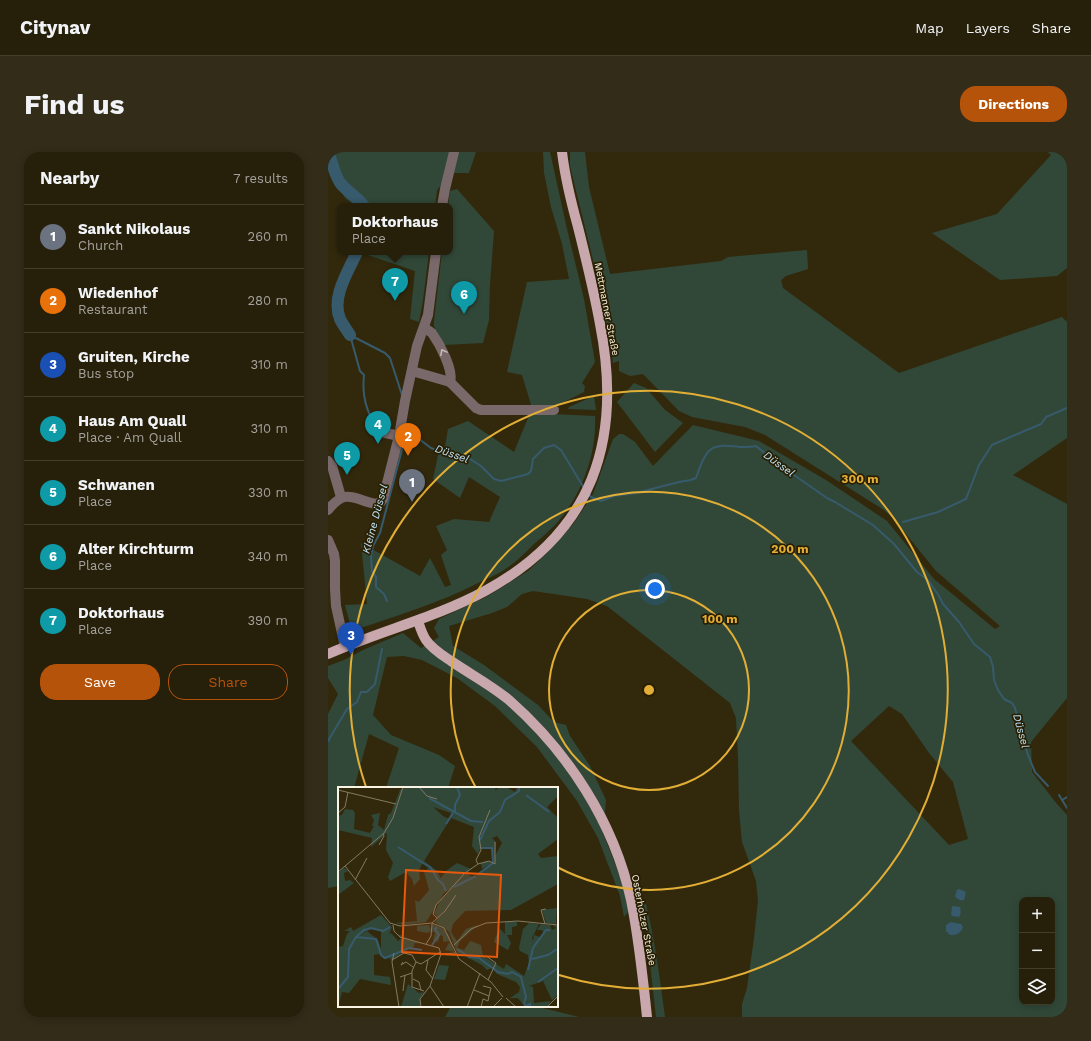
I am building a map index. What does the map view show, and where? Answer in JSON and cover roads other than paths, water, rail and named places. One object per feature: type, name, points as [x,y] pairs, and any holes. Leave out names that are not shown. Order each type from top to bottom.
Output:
[{"type":"main road","name":"Mettmanner Straße","points":[[328,654],[345,646],[418,621],[484,592],[511,576],[545,549],[575,513],[584,497],[600,454],[606,426],[606,359],[599,318],[568,188],[562,152]]},
{"type":"main road","name":"Osterholzer Straße","points":[[418,621],[422,634],[433,648],[507,699],[525,715],[555,747],[572,769],[588,794],[603,821],[615,849],[631,900],[647,1017]]},
{"type":"street","points":[[443,203],[454,152]]},
{"type":"street","points":[[328,510],[332,504],[341,497],[347,496],[377,504],[381,502],[399,436],[417,346],[428,315],[436,255]]},
{"type":"street","points":[[424,328],[432,334],[444,355],[452,377],[450,382]]},
{"type":"street","points":[[412,371],[450,382],[476,408],[481,410],[554,410]]},
{"type":"street","points":[[377,431],[399,436]]},
{"type":"street","points":[[328,460],[332,466],[341,497]]},
{"type":"street","points":[[328,540],[334,554],[336,606],[345,646]]},
{"type":"water","points":[[959,889],[966,892],[964,900],[959,900],[955,896],[957,890]]},
{"type":"water","points":[[953,906],[960,907],[961,912],[959,917],[952,916]]},
{"type":"water","points":[[951,922],[961,924],[963,927],[958,934],[950,935],[946,931],[946,925]]},
{"type":"waterway","name":"Düssel","points":[[328,152],[335,173],[341,184],[362,203]]},
{"type":"waterway","name":"Düssel","points":[[350,335],[340,319],[338,302],[339,293],[345,276],[356,255]]},
{"type":"waterway","name":"Kleine Düssel","points":[[350,335],[360,371],[364,375],[364,395],[368,409],[377,427]]},
{"type":"waterway","name":"Düssel","points":[[350,335],[385,353],[390,358],[402,395]]},
{"type":"waterway","points":[[903,522],[938,512],[966,499],[979,465],[992,445],[1041,424],[1046,417],[1067,408]]},
{"type":"waterway","name":"Düssel","points":[[409,429],[431,448],[460,459],[470,459],[481,466],[494,479],[501,481],[528,474],[531,471],[533,459],[544,448],[554,445],[561,450],[584,488]]},
{"type":"waterway","name":"Kleine Düssel","points":[[387,601],[384,594],[376,587],[376,577],[372,571],[371,556],[373,546],[380,533],[405,438],[403,436]]},
{"type":"waterway","name":"Düssel","points":[[589,494],[591,497],[601,501],[614,496],[636,493],[691,480],[696,478],[704,458],[711,449],[719,446],[756,446],[781,466],[827,498],[873,525],[894,544],[917,572],[928,580],[943,604],[959,622],[974,644],[990,657],[993,667],[994,680],[998,690],[1004,699],[1012,703],[1015,708],[1028,755],[1035,772],[1048,786]]},
{"type":"waterway","name":"Kleine Düssel","points":[[328,741],[347,709],[357,702],[361,692],[367,692],[375,684],[382,649]]},
{"type":"waterway","name":"Düssel","points":[[1059,795],[1067,808]]},
{"type":"waterway","name":"Düssel","points":[[1062,800],[1067,797]]},
{"type":"place","name":"Doktorhaus","points":[[395,301]]},
{"type":"place","name":"Alter Kirchturm","points":[[464,314]]},
{"type":"place","name":"Haus Am Quall","points":[[378,444]]},
{"type":"place","name":"Wiedenhof","points":[[408,456]]},
{"type":"place","name":"Schwanen","points":[[347,475]]},
{"type":"place","name":"Sankt Nikolaus","points":[[412,502]]},
{"type":"place","name":"Gruiten, Kirche","points":[[351,655]]}]
